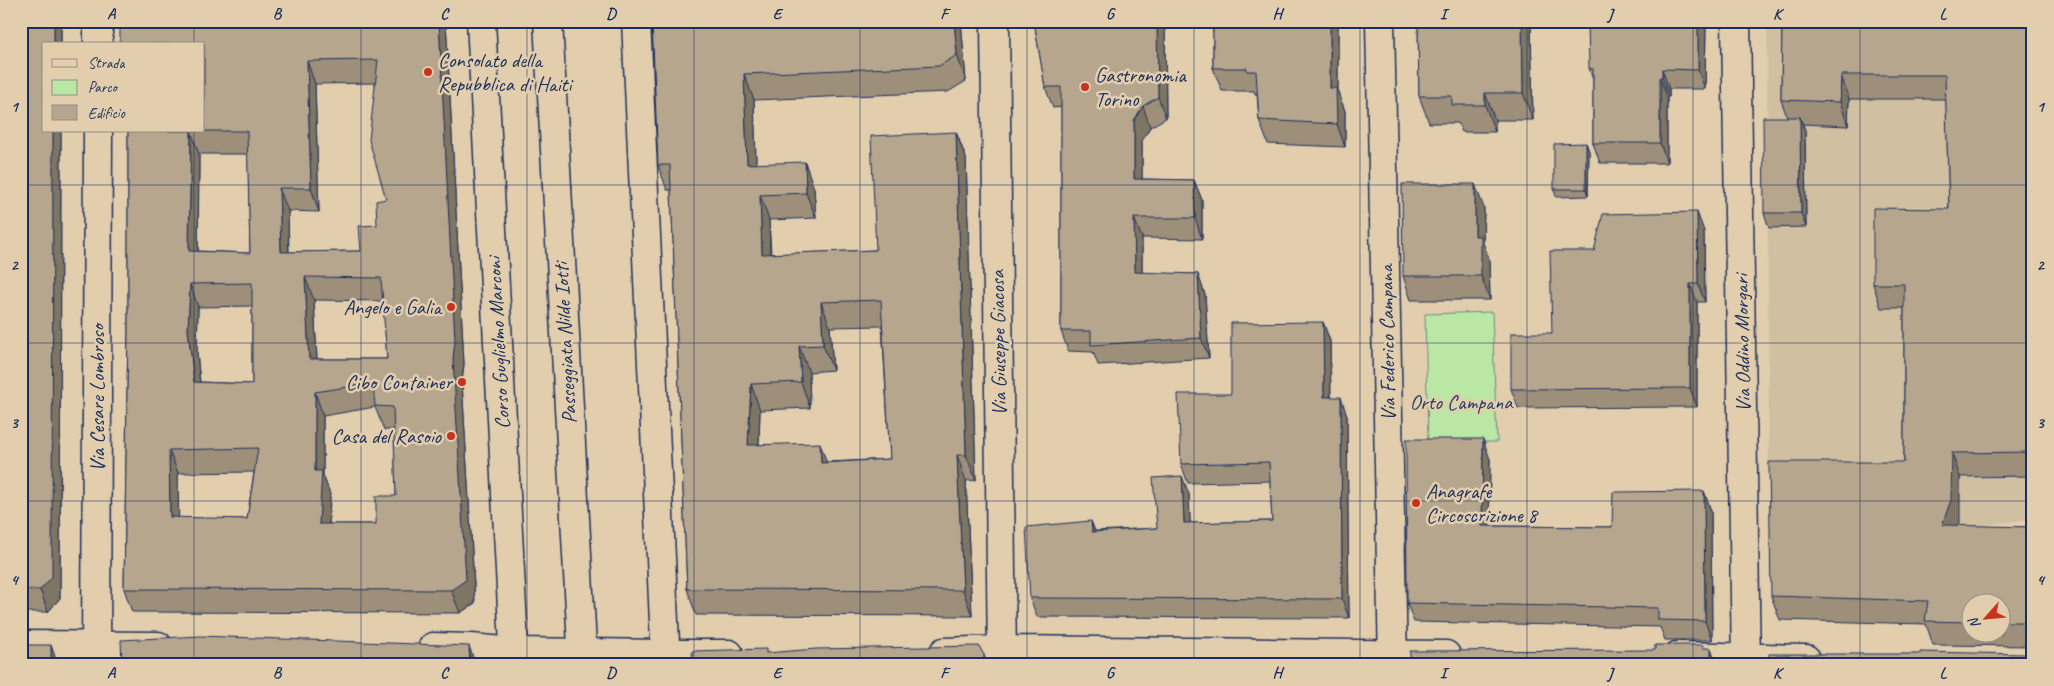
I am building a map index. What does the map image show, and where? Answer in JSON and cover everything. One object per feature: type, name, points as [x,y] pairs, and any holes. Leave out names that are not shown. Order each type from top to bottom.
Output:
[{"type":"street","points":[[98,21],[98,42]]},
{"type":"street","name":"Corso Guglielmo Marconi","points":[[481,21],[514,659]]},
{"type":"street","name":"Passeggiata Nilde Iotti","points":[[548,21],[582,659]]},
{"type":"street","points":[[636,21],[666,659]]},
{"type":"street","name":"Via Giuseppe Giacosa","points":[[995,21],[1001,657]]},
{"type":"street","name":"Via Federico Campana","points":[[1380,21],[1393,660]]},
{"type":"street","name":"Via Oddino Morgari","points":[[1736,21],[1747,611],[1746,661]]},
{"type":"street","name":"Via Cesare Lombroso","points":[[96,655],[98,132]]},
{"type":"street","points":[[21,645],[96,655],[185,646]]},
{"type":"street","points":[[412,647],[471,648],[514,659],[666,659],[754,654]]},
{"type":"street","points":[[923,652],[1001,657],[1393,660],[1472,655]]},
{"type":"street","points":[[1656,656],[1746,661],[1829,659]]},
{"type":"shaded area","points":[[1767,21],[2033,21],[2033,519],[1983,525],[1769,537]]},
{"type":"green space","name":"Orto Campana","points":[[1492,312],[1497,442],[1428,442],[1425,314]]},
{"type":"building","points":[[21,21],[54,21],[54,42],[42,42],[42,132],[53,132],[52,577],[40,590],[21,590]]},
{"type":"building","points":[[120,21],[439,21],[455,341],[453,358],[466,580],[451,590],[124,589],[128,329],[128,132],[191,132],[189,251],[250,253],[247,131],[205,131],[205,42],[120,42]],"holes":[[[378,60],[369,140],[386,199],[376,201],[377,225],[359,226],[361,251],[281,252],[279,188],[311,188],[307,61]],[[305,277],[381,278],[387,359],[309,359]],[[252,283],[252,384],[194,382],[188,330],[190,284]],[[373,383],[375,406],[393,407],[396,496],[376,496],[376,524],[319,524],[322,471],[315,471],[315,392]],[[258,448],[247,519],[170,517],[169,450]]]},
{"type":"building","points":[[652,21],[954,21],[957,55],[939,66],[744,74],[747,164],[805,162],[806,193],[760,195],[762,254],[876,250],[871,136],[956,132],[966,455],[957,455],[963,590],[687,589],[670,165],[658,165]],"holes":[[[881,300],[890,459],[821,463],[820,443],[748,445],[751,384],[801,382],[799,346],[823,345],[821,302]]]},
{"type":"building","points":[[1034,21],[1157,21],[1158,97],[1143,106],[1134,120],[1134,179],[1194,180],[1195,218],[1134,218],[1135,272],[1198,274],[1201,338],[1091,345],[1091,331],[1061,331],[1061,87],[1045,87]]},
{"type":"building","points":[[1210,21],[1330,21],[1330,88],[1336,88],[1337,124],[1259,120],[1256,71],[1247,71],[1247,68],[1213,68],[1213,23],[1210,23]]},
{"type":"building","points":[[1418,21],[1522,21],[1523,93],[1485,93],[1485,105],[1452,105],[1452,96],[1419,96]]},
{"type":"building","points":[[1588,21],[1698,21],[1698,70],[1662,69],[1662,77],[1660,77],[1660,143],[1593,143],[1593,69],[1589,68]]},
{"type":"building","points":[[1782,21],[2033,21],[2033,452],[1952,453],[1951,500],[1942,525],[2033,527],[2033,625],[2025,622],[2012,622],[2012,594],[1962,594],[1962,622],[1925,621],[1928,601],[1771,596],[1769,462],[1904,462],[1904,284],[1873,284],[1873,208],[1949,209],[1945,75],[1841,75],[1840,102],[1781,100]]},
{"type":"building","points":[[1763,117],[1800,117],[1801,213],[1764,213]]},
{"type":"building","points":[[1586,143],[1586,189],[1554,189],[1554,144]]},
{"type":"building","points":[[1402,184],[1475,184],[1475,236],[1481,236],[1481,276],[1403,276]]},
{"type":"building","points":[[1697,212],[1698,284],[1690,284],[1690,388],[1511,389],[1511,333],[1552,333],[1550,251],[1594,251],[1603,214]]},
{"type":"building","points":[[1323,322],[1324,397],[1341,397],[1342,599],[1030,598],[1026,527],[1091,521],[1092,532],[1157,528],[1153,478],[1182,476],[1184,523],[1272,521],[1269,462],[1181,464],[1178,394],[1231,394],[1231,323]]},
{"type":"building","points":[[1406,439],[1483,439],[1482,526],[1612,527],[1613,492],[1704,491],[1705,621],[1658,620],[1658,608],[1407,603]]},
{"type":"building","points":[[201,636],[469,646],[470,665],[122,665],[121,640]]},
{"type":"building","points":[[21,645],[51,645],[51,665],[21,665]]},
{"type":"building","points":[[1655,645],[1703,645],[1703,648],[1711,648],[1711,665],[1410,665],[1410,651],[1655,650]]},
{"type":"building","points":[[979,646],[984,655],[984,665],[693,665],[692,651],[766,649],[766,653],[816,649]]},
{"type":"building","points":[[2033,651],[2033,665],[1769,665],[1769,654],[1920,654],[1920,652],[2024,654]]},
{"type":"place","name":"Consolato della Repubblica di Haiti","points":[[428,72]]},
{"type":"place","name":"Gastronomia Torino","points":[[1085,87]]},
{"type":"place","name":"Angelo e Galia","points":[[451,307]]},
{"type":"place","name":"Cibo Container","points":[[462,382]]},
{"type":"place","name":"Casa del Rasoio","points":[[451,436]]},
{"type":"place","name":"Anagrafe Circoscrizione 8","points":[[1416,503]]}]
